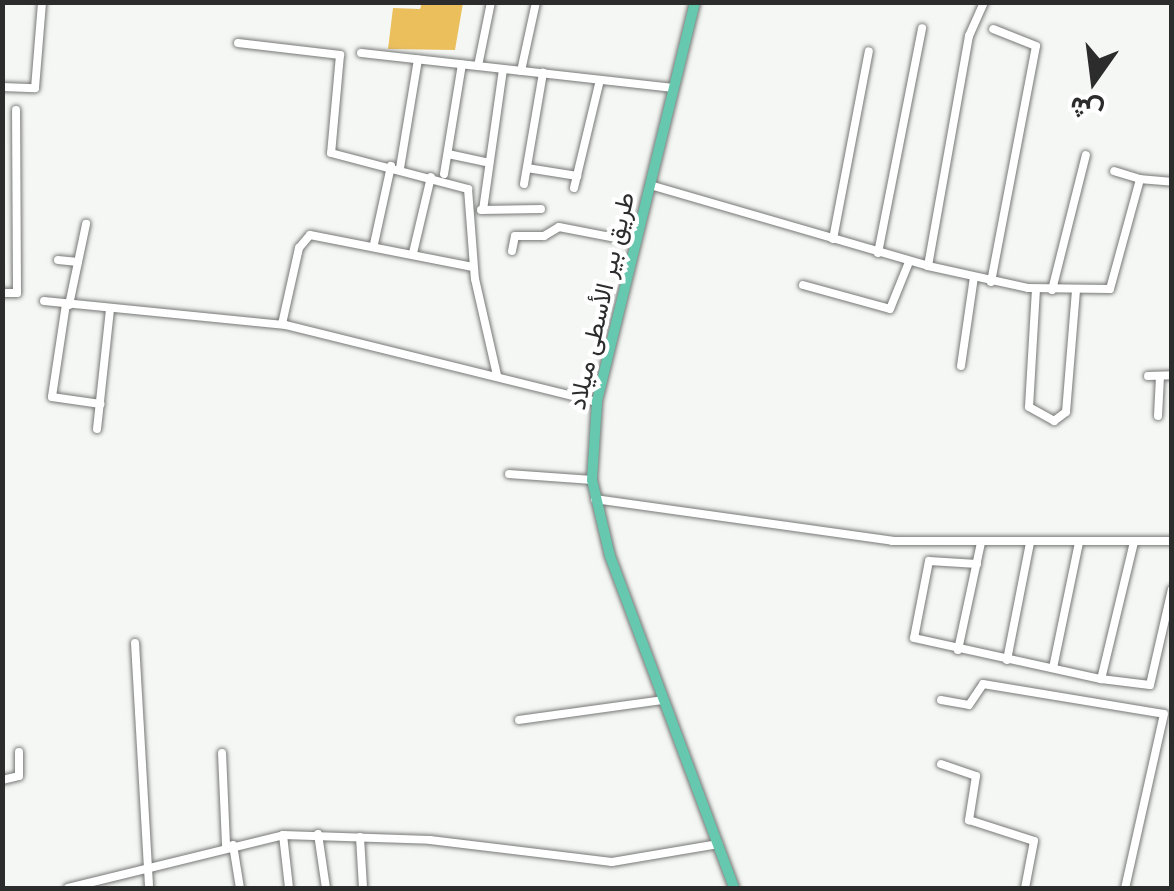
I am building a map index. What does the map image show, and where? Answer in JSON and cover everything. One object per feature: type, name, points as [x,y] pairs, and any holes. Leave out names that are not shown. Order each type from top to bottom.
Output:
[{"type":"main road","name":"طريق بير الأسطى ميلاد","points":[[695,2],[597,402],[592,480],[595,499],[664,700],[734,888]]},
{"type":"street","points":[[2,87],[35,88],[42,2]]},
{"type":"street","points":[[478,66],[491,2]]},
{"type":"street","points":[[520,71],[536,2]]},
{"type":"street","points":[[928,266],[969,36],[984,2]]},
{"type":"street","points":[[878,252],[922,28]]},
{"type":"street","points":[[991,282],[1036,46],[993,29]]},
{"type":"street","points":[[238,43],[340,55],[344,63],[330,152],[396,167],[469,191],[473,267],[498,375]]},
{"type":"street","points":[[361,52],[674,88]]},
{"type":"street","points":[[833,239],[869,52]]},
{"type":"street","points":[[374,244],[396,167],[418,59]]},
{"type":"street","points":[[444,174],[462,64]]},
{"type":"street","points":[[503,69],[480,210],[541,210]]},
{"type":"street","points":[[524,184],[543,73]]},
{"type":"street","points":[[574,188],[600,80]]},
{"type":"street","points":[[2,293],[17,293],[16,110]]},
{"type":"street","points":[[2,124],[16,126]]},
{"type":"street","points":[[448,154],[487,162]]},
{"type":"street","points":[[1052,290],[1086,155]]},
{"type":"street","points":[[2,161],[15,163]]},
{"type":"street","points":[[527,168],[576,176]]},
{"type":"street","points":[[1114,171],[1140,179],[1172,182]]},
{"type":"street","points":[[412,253],[431,177]]},
{"type":"street","points":[[650,185],[909,262],[991,282],[1036,289],[1106,291],[1114,284],[1140,179]]},
{"type":"street","points":[[2,198],[15,200]]},
{"type":"street","points":[[86,224],[52,396],[100,404]]},
{"type":"street","points":[[512,251],[515,236],[544,236],[557,227],[636,242]]},
{"type":"street","points":[[282,324],[302,240],[314,234],[473,267]]},
{"type":"street","points":[[58,260],[78,262]]},
{"type":"street","points":[[803,285],[890,309],[909,262]]},
{"type":"street","points":[[960,366],[974,278]]},
{"type":"street","points":[[1036,289],[1029,407],[1054,420],[1066,412],[1076,290]]},
{"type":"street","points":[[44,301],[282,324],[597,402]]},
{"type":"street","points":[[97,429],[110,310]]},
{"type":"street","points":[[1148,376],[1172,375]]},
{"type":"street","points":[[1158,416],[1160,376]]},
{"type":"street","points":[[509,474],[592,480]]},
{"type":"street","points":[[595,499],[850,538],[1079,544],[1172,541]]},
{"type":"street","points":[[1007,660],[1030,542]]},
{"type":"street","points":[[1101,680],[1134,542]]},
{"type":"street","points":[[958,650],[982,543]]},
{"type":"street","points":[[1053,668],[1079,544]]},
{"type":"street","points":[[977,564],[927,564],[913,636],[958,650],[1101,680],[1150,685],[1172,589]]},
{"type":"street","points":[[135,643],[144,869],[150,888]]},
{"type":"street","points":[[941,700],[969,706],[982,684],[1164,714],[1125,888]]},
{"type":"street","points":[[520,720],[664,700]]},
{"type":"street","points":[[2,780],[18,776],[19,752]]},
{"type":"street","points":[[222,753],[229,846],[240,888]]},
{"type":"street","points":[[941,764],[976,776],[969,820],[1034,841],[1024,888]]},
{"type":"street","points":[[318,834],[326,888]]},
{"type":"street","points":[[68,888],[283,835],[360,836],[612,862],[718,844]]},
{"type":"street","points":[[283,835],[289,888]]},
{"type":"street","points":[[360,836],[362,888]]},
{"type":"shaded area","points":[[422,3],[463,3],[455,50],[388,49],[393,8],[420,9]]}]
